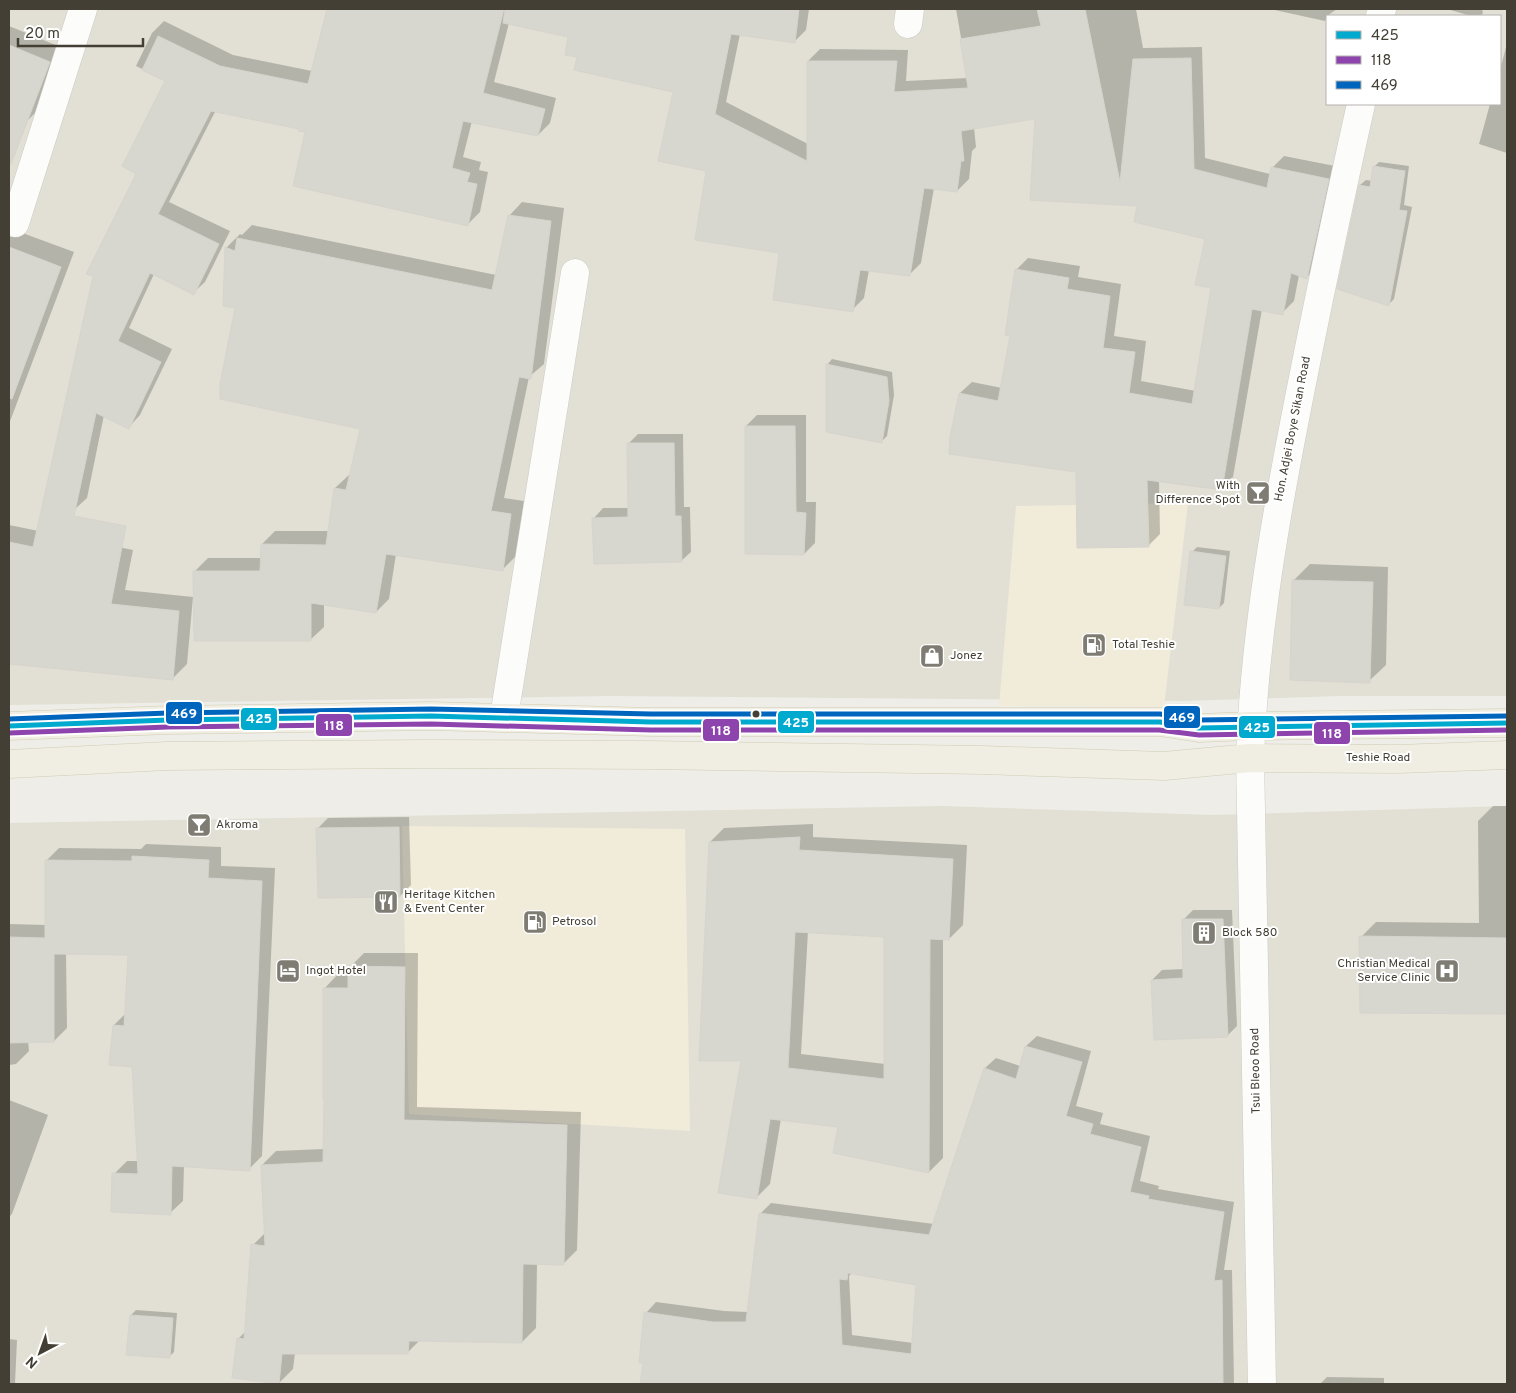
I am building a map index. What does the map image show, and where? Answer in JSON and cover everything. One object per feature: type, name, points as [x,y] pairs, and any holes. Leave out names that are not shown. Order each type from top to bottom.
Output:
[{"type":"main road","points":[[9,726],[168,720],[431,716],[651,722],[1160,722],[1199,728],[1507,722]]},
{"type":"main road","name":"Teshie Road","points":[[9,764],[167,756],[428,754],[982,760],[1164,766],[1250,758],[1398,759],[1507,755]]},
{"type":"street","points":[[15,223],[83,9]]},
{"type":"street","name":"Hon. Adjei Boye Sikan Road","points":[[1250,758],[1251,726],[1264,594],[1275,520],[1313,323],[1361,105]]},
{"type":"street","points":[[504,717],[575,273]]},
{"type":"street","name":"Tsui Bleoo Road","points":[[1250,758],[1262,1384]]},
{"type":"shaded area","points":[[9,9],[1507,9],[1507,696],[1340,696],[1180,701],[609,696],[9,705]]},
{"type":"shaded area","points":[[1188,503],[1164,707],[999,706],[1016,506]]},
{"type":"shaded area","points":[[943,806],[1214,815],[1507,806],[1507,1384],[9,1384],[9,823]]},
{"type":"shaded area","points":[[402,826],[685,829],[690,1131],[409,1114]]},
{"type":"building","points":[[327,9],[504,9],[483,93],[545,109],[538,136],[463,121],[452,168],[470,173],[467,182],[477,184],[468,226],[293,186],[305,132],[298,131],[299,129],[211,111],[158,214],[219,244],[194,295],[150,273],[118,341],[161,362],[129,429],[96,413],[74,516],[126,526],[111,604],[179,611],[173,680],[9,664],[9,542],[33,547],[93,276],[86,274],[136,174],[122,166],[165,81],[142,70],[158,36],[220,66],[308,84]]},
{"type":"building","points":[[505,9],[799,9],[795,43],[731,34],[715,114],[807,161],[807,61],[897,61],[894,92],[968,88],[960,39],[1041,26],[1037,9],[1085,9],[1120,182],[1133,59],[1191,58],[1194,169],[1267,188],[1271,167],[1329,179],[1307,279],[1291,273],[1283,315],[1252,309],[1222,490],[1147,480],[1149,547],[1077,548],[1076,472],[949,454],[950,437],[959,393],[998,401],[1010,336],[1005,335],[1015,269],[1069,278],[1067,289],[1110,296],[1103,348],[1135,352],[1129,393],[1192,404],[1211,288],[1195,285],[1205,239],[1134,222],[1137,206],[1030,200],[1035,119],[961,131],[964,161],[961,161],[957,192],[924,188],[910,276],[860,270],[853,312],[773,300],[779,253],[695,240],[706,171],[658,161],[673,92],[574,70],[577,57],[565,55],[568,37],[503,23]]},
{"type":"building","points":[[9,45],[50,62],[11,164],[9,164]]},
{"type":"building","points":[[1373,166],[1405,171],[1399,210],[1407,211],[1389,306],[1337,289],[1359,185],[1370,187]]},
{"type":"building","points":[[508,215],[551,221],[531,379],[519,377],[491,511],[511,514],[503,571],[386,554],[376,613],[311,603],[311,641],[194,641],[193,571],[260,571],[261,544],[326,545],[334,488],[346,490],[360,429],[220,399],[220,384],[235,308],[223,306],[225,247],[235,251],[237,238],[492,290]]},
{"type":"building","points":[[9,247],[61,267],[12,399],[9,398]]},
{"type":"building","points":[[826,364],[887,377],[889,401],[882,443],[826,432]]},
{"type":"building","points":[[745,426],[795,426],[796,512],[806,513],[804,555],[745,554]]},
{"type":"building","points":[[627,443],[674,443],[675,516],[681,516],[682,562],[594,564],[592,518],[628,517]]},
{"type":"building","points":[[1190,551],[1226,556],[1219,609],[1184,605]]},
{"type":"building","points":[[1292,580],[1373,582],[1370,683],[1290,680]]},
{"type":"building","points":[[399,827],[400,897],[318,898],[316,828]]},
{"type":"building","points":[[800,837],[799,850],[953,859],[949,940],[930,939],[929,1173],[833,1153],[838,1127],[770,1119],[757,1199],[718,1193],[741,1061],[699,1061],[709,842]],"holes":[[[795,932],[884,937],[884,1079],[788,1068]]]},
{"type":"building","points":[[132,856],[209,860],[208,878],[262,881],[250,1171],[172,1166],[171,1215],[111,1212],[112,1173],[138,1174],[132,1067],[109,1065],[113,1025],[124,1026],[128,955],[54,954],[54,1042],[9,1043],[9,937],[45,938],[45,860],[132,861]]},
{"type":"building","points":[[1182,919],[1223,919],[1228,1037],[1154,1040],[1151,980],[1183,978]]},
{"type":"building","points":[[1359,936],[1507,938],[1507,1014],[1360,1013]]},
{"type":"building","points":[[348,966],[405,967],[404,1120],[567,1125],[564,1265],[523,1264],[522,1343],[409,1341],[408,1354],[282,1354],[279,1384],[232,1378],[237,1338],[244,1339],[251,1244],[265,1246],[261,1165],[323,1162],[323,988],[348,988]]},
{"type":"building","points":[[1025,1046],[1082,1062],[1066,1116],[1093,1124],[1090,1134],[1141,1147],[1130,1192],[1149,1196],[1148,1199],[1224,1212],[1214,1281],[1222,1280],[1223,1384],[640,1384],[643,1363],[639,1363],[644,1312],[713,1322],[746,1322],[759,1213],[929,1235],[984,1068],[1016,1079]],"holes":[[[848,1273],[916,1285],[911,1354],[842,1345],[839,1279],[847,1280]]]},
{"type":"building","points":[[130,1315],[173,1318],[170,1358],[126,1355]]},
{"type":"transit line","name":"469","points":[[9,719],[168,713],[431,709],[651,714],[1160,714],[1199,720],[1507,716]]},
{"type":"transit line","name":"425","points":[[9,726],[168,720],[431,716],[651,722],[1160,722],[1199,728],[1507,723]]},
{"type":"transit line","name":"118","points":[[9,733],[168,727],[431,724],[651,730],[1159,730],[1199,735],[1507,730]]},
{"type":"place","name":"With Difference Spot","points":[[1258,493]]},
{"type":"place","name":"Total Teshie","points":[[1094,645]]},
{"type":"place","name":"Jonez","points":[[932,656]]},
{"type":"place","name":"Akroma","points":[[199,825]]},
{"type":"place","name":"Heritage Kitchen & Event Center","points":[[386,902]]},
{"type":"place","name":"Petrosol","points":[[535,922]]},
{"type":"place","name":"Block 580","points":[[1204,933]]},
{"type":"place","name":"Ingot Hotel","points":[[288,971]]},
{"type":"place","name":"Christian Medical Service Clinic","points":[[1447,971]]}]
